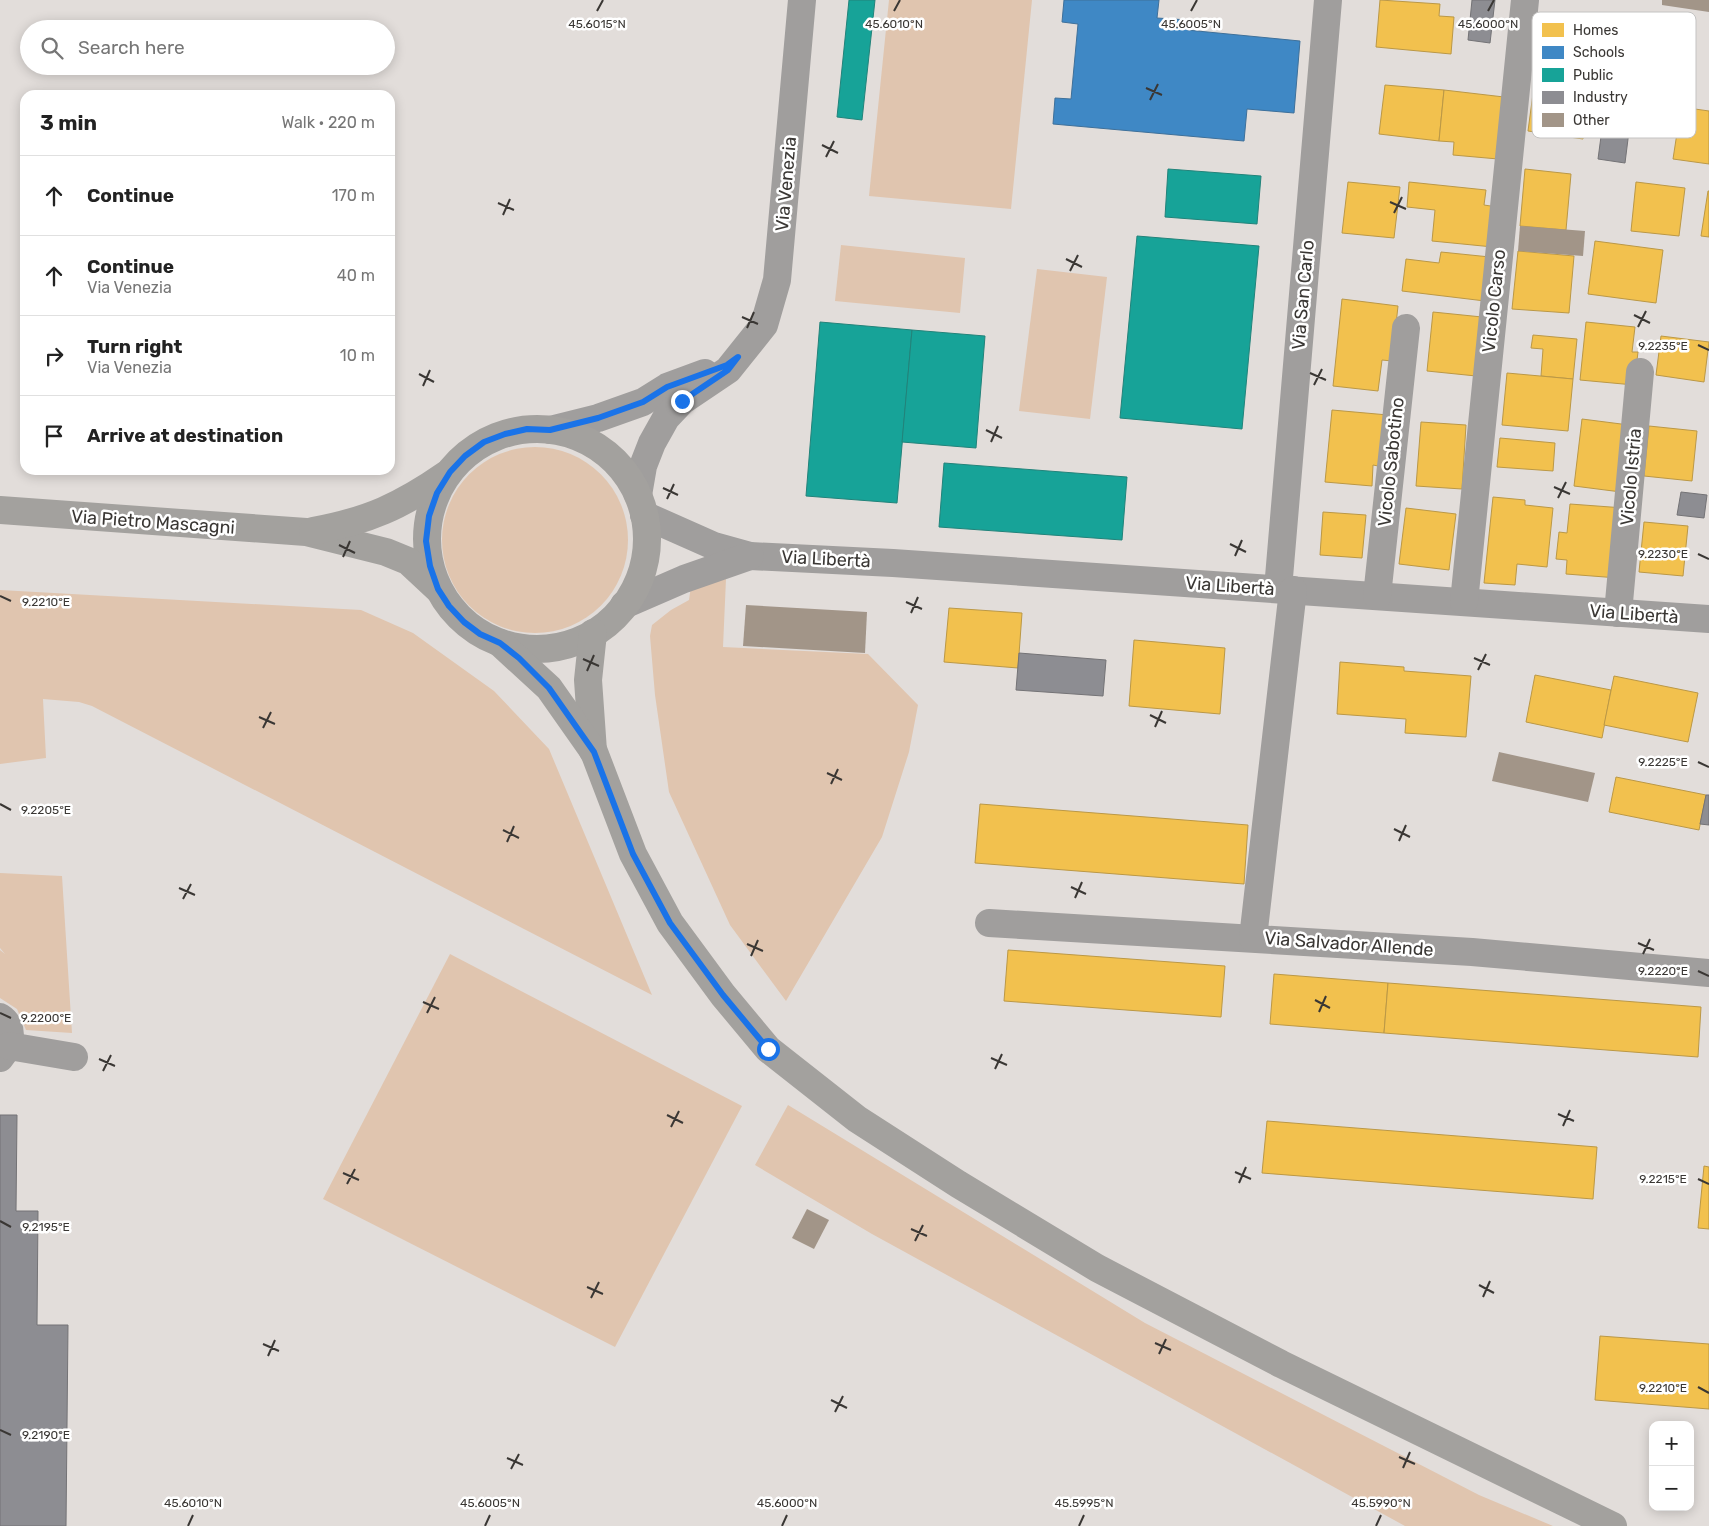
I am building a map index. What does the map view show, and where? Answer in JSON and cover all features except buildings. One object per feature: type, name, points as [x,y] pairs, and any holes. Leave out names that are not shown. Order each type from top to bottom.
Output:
[{"type":"main road","points":[[527,429],[550,430],[568,433],[602,451],[622,471],[641,506],[646,539],[644,563],[636,585],[624,605],[610,621],[593,634],[557,648],[518,648],[500,643],[480,634],[464,622],[449,606],[438,589],[430,566],[426,541],[429,516],[437,493],[450,472],[465,456],[484,442],[505,434],[527,429]]},
{"type":"main road","name":"Via Pietro Mascagni","points":[[306,532],[339,527],[388,510],[412,498],[450,472]]},
{"type":"main road","name":"Via Pietro Mascagni","points":[[0,510],[306,532],[386,552],[408,561],[438,589]]},
{"type":"main road","points":[[593,634],[588,680],[594,752]]},
{"type":"main road","points":[[500,643],[549,688],[594,752],[633,854],[670,923],[723,995],[768,1049],[857,1119],[958,1184],[1097,1268],[1281,1364],[1613,1526]]},
{"type":"street","name":"Via Venezia","points":[[641,506],[643,466],[652,443],[666,418],[682,401],[728,370],[764,325],[777,280],[802,0]]},
{"type":"street","name":"Via San Carlo","points":[[1253,938],[1269,816],[1328,0]]},
{"type":"street","name":"Vicolo Carso","points":[[1464,602],[1525,0]]},
{"type":"street","name":"Vicolo Sabotino","points":[[1377,596],[1406,328]]},
{"type":"street","name":"Via Venezia","points":[[550,430],[598,418],[643,402],[667,387],[727,365],[738,357]]},
{"type":"street","name":"Vicolo Istria","points":[[1618,613],[1640,372]]},
{"type":"street","name":"Via Libertà","points":[[641,506],[706,543],[750,556],[893,563],[1709,619]]},
{"type":"street","name":"Via Libertà","points":[[624,605],[684,579],[750,556]]},
{"type":"street","name":"Via Salvador Allende","points":[[989,923],[1472,952],[1709,973]]},
{"type":"street","points":[[0,1017],[4,1020],[10,1032],[5,1052],[74,1057]]},
{"type":"shaded area","points":[[889,0],[1032,0],[1011,209],[869,196]]},
{"type":"shaded area","points":[[841,245],[965,258],[960,313],[835,301]]},
{"type":"shaded area","points":[[1037,269],[1107,277],[1090,419],[1019,411]]},
{"type":"shaded area","points":[[526,447],[544,447],[571,454],[601,474],[621,504],[628,531],[628,549],[621,576],[601,606],[571,626],[544,633],[526,633],[508,629],[491,622],[476,612],[463,599],[453,584],[446,567],[442,549],[442,531],[446,513],[453,496],[463,481],[476,468],[491,458],[508,451]]},
{"type":"shaded area","points":[[726,579],[723,647],[868,654],[918,705],[909,752],[882,837],[786,1001],[730,925],[669,792],[655,695],[650,636],[652,625],[671,610],[689,600],[691,586]]},
{"type":"shaded area","points":[[0,590],[361,610],[413,633],[494,691],[549,749],[652,995],[92,706],[79,702],[43,699],[46,758],[0,764]]},
{"type":"shaded area","points":[[0,873],[62,876],[72,1033],[26,1030],[17,1009],[0,998],[0,950],[5,954],[0,948]]},
{"type":"shaded area","points":[[450,954],[742,1106],[615,1347],[323,1199]]},
{"type":"shaded area","points":[[788,1105],[1145,1323],[1479,1495],[1553,1526],[1405,1526],[872,1234],[755,1165]]},
{"type":"route","points":[[682,401],[704,388],[728,370],[738,357],[727,365],[667,387],[643,402],[598,418],[550,430],[527,429],[505,434],[484,442],[465,456],[450,472],[437,493],[429,516],[426,541],[430,566],[438,589],[449,606],[464,622],[480,634],[500,643],[519,658],[549,688],[594,752],[633,854],[670,923],[723,995],[768,1049]]}]
